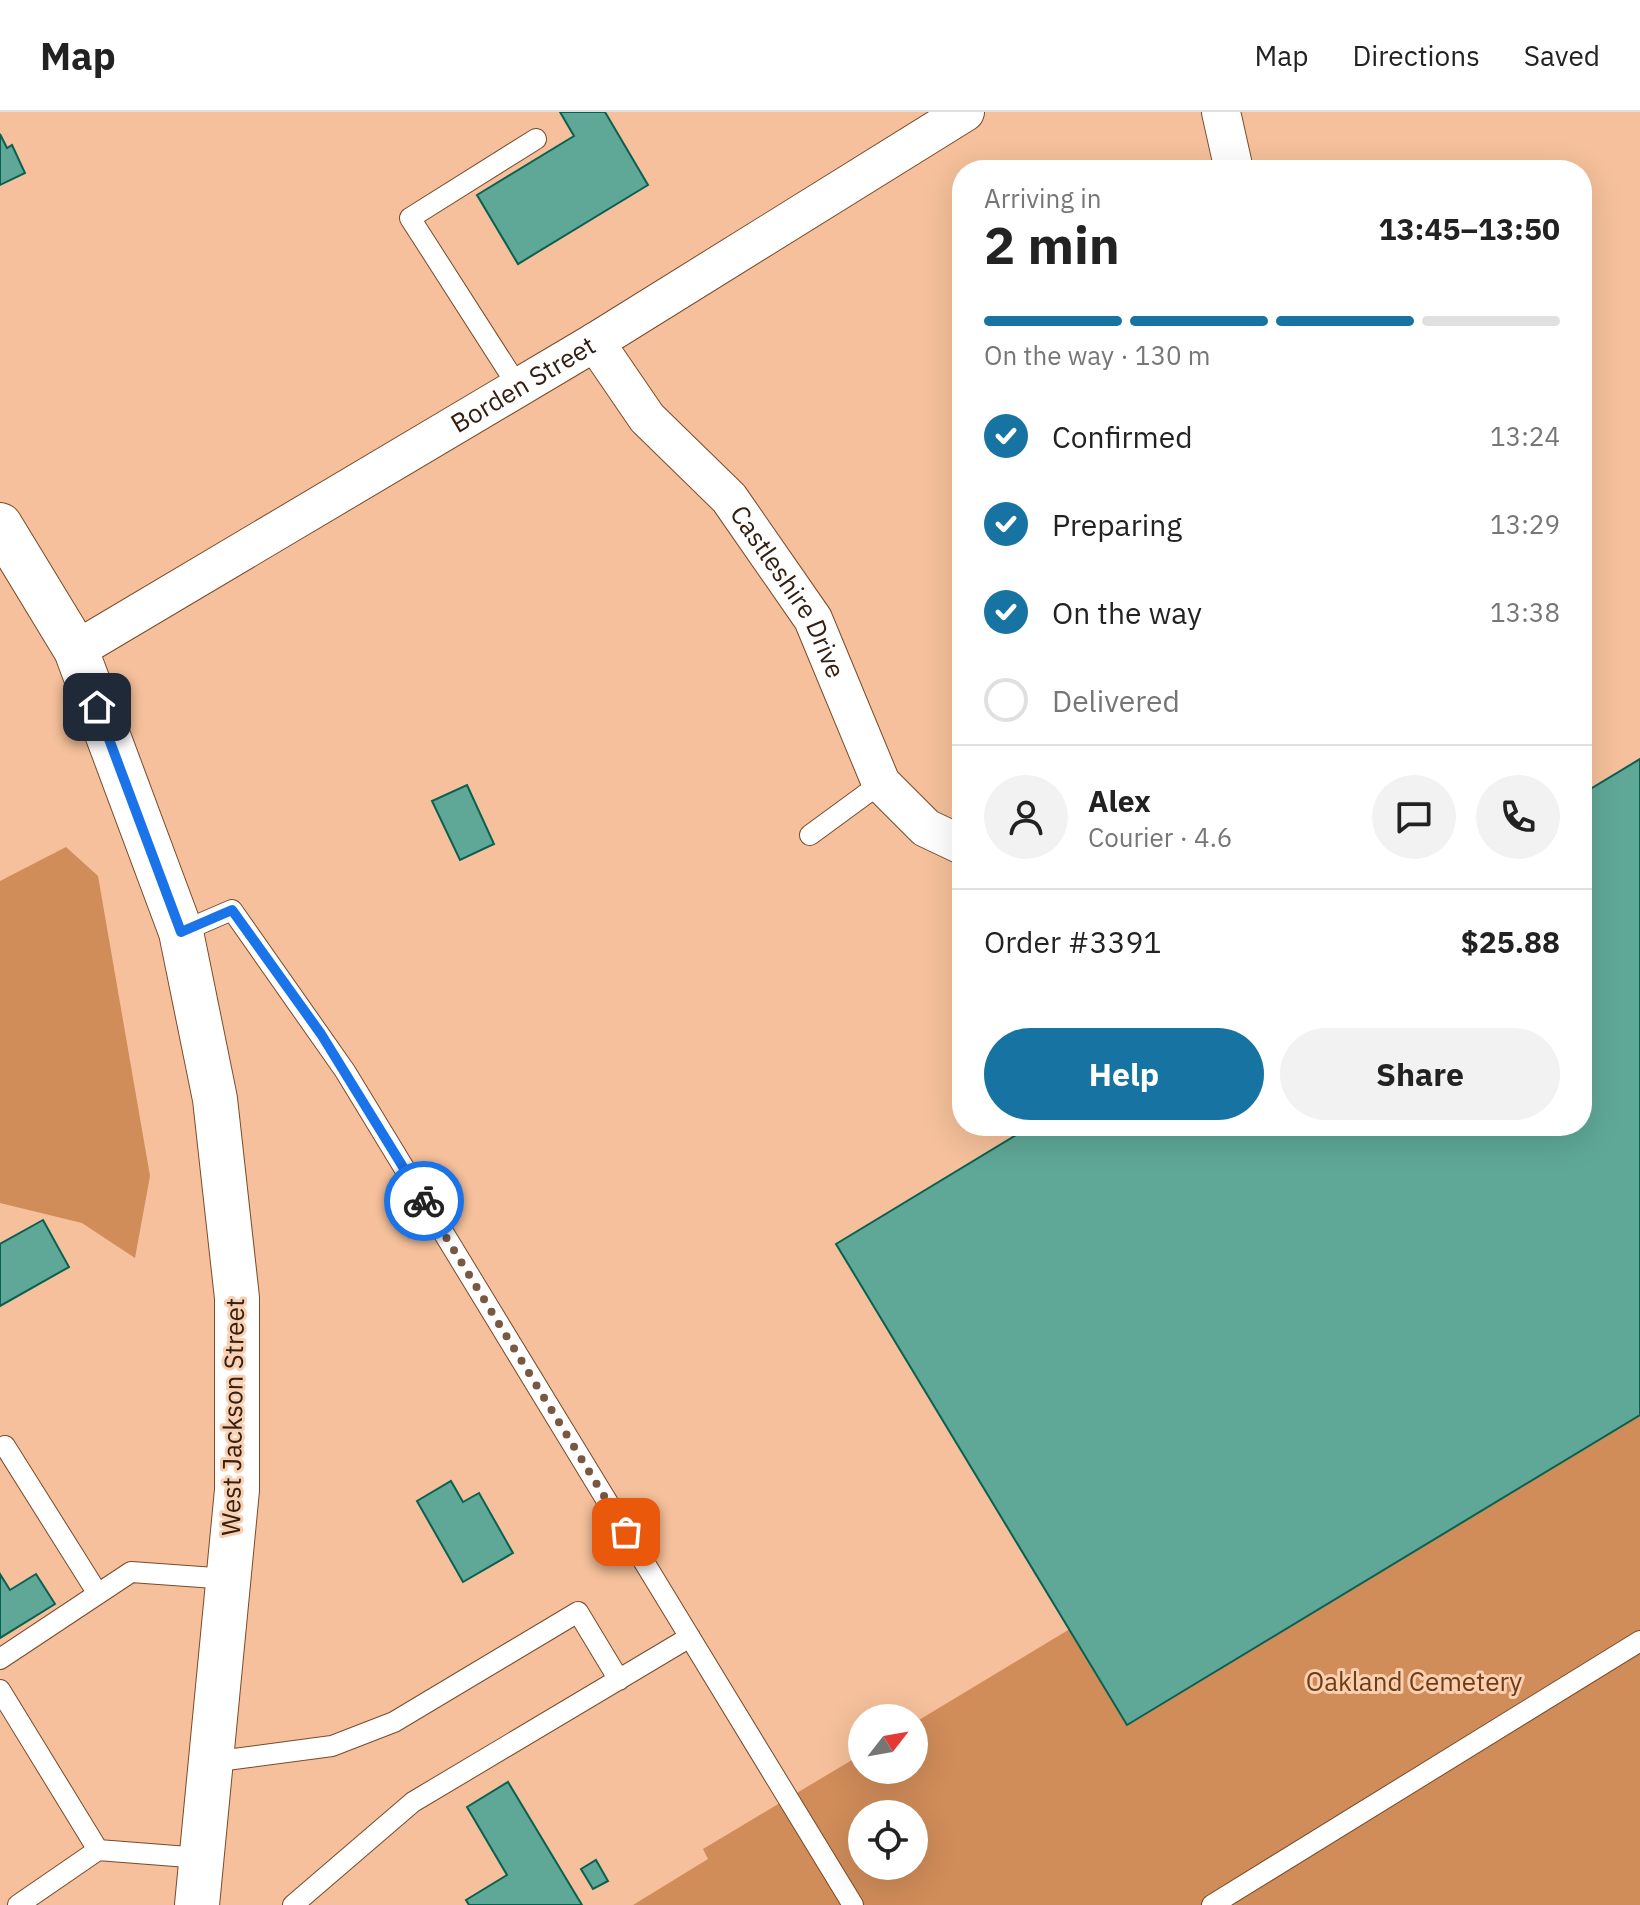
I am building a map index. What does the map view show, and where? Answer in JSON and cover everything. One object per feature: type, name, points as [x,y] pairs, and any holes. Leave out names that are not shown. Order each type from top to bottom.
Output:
[{"type":"street","name":"Borden Street","points":[[76,650],[519,388],[965,112]]},
{"type":"street","points":[[1221,112],[1232,160]]},
{"type":"street","name":"Castleshire Drive","points":[[595,342],[647,418],[729,498],[813,619],[881,783],[926,828],[952,840]]},
{"type":"street","name":"West Jackson Street","points":[[0,525],[76,650],[181,932],[215,1099],[237,1298],[237,1490],[197,1905]]},
{"type":"lane","points":[[519,388],[410,218],[536,139]]},
{"type":"lane","points":[[810,835],[881,783]]},
{"type":"lane","points":[[181,932],[232,910],[289,986],[345,1071],[853,1905]]},
{"type":"lane","points":[[5,1446],[98,1594]]},
{"type":"lane","points":[[0,1659],[131,1572],[229,1579]]},
{"type":"lane","points":[[211,1762],[332,1746],[394,1722],[578,1612],[619,1680]]},
{"type":"lane","points":[[293,1905],[413,1802],[690,1637]]},
{"type":"lane","points":[[1212,1905],[1640,1641]]},
{"type":"lane","points":[[0,1690],[98,1850]]},
{"type":"lane","points":[[18,1905],[98,1850],[201,1858]]},
{"type":"green space","points":[[66,847],[98,876],[150,1176],[135,1258],[82,1223],[0,1203],[0,881]]},
{"type":"green space","name":"Oakland Cemetery","points":[[1640,1285],[1640,1905],[633,1905],[708,1859],[703,1849],[848,1762],[848,1784],[928,1784],[928,1715]]},
{"type":"building","points":[[560,112],[605,112],[648,185],[518,264],[477,195],[574,136]]},
{"type":"building","points":[[0,134],[7,148],[12,145],[25,173],[0,185]]},
{"type":"building","points":[[1640,759],[1640,1415],[1127,1725],[836,1244],[1014,1136],[1592,1136],[1592,788]]},
{"type":"building","points":[[467,785],[494,844],[460,860],[432,801]]},
{"type":"building","points":[[43,1220],[69,1267],[0,1306],[0,1244]]},
{"type":"building","points":[[451,1481],[463,1502],[479,1493],[513,1553],[463,1582],[417,1501]]},
{"type":"building","points":[[0,1574],[10,1590],[36,1574],[55,1604],[0,1638]]},
{"type":"building","points":[[508,1782],[582,1905],[469,1905],[466,1900],[507,1875],[467,1807]]},
{"type":"building","points":[[596,1860],[608,1881],[593,1889],[581,1869]]},
{"type":"way so far","points":[[424,1201],[626,1532]]},
{"type":"route","points":[[97,707],[181,932],[232,910],[321,1034],[424,1201]]}]
